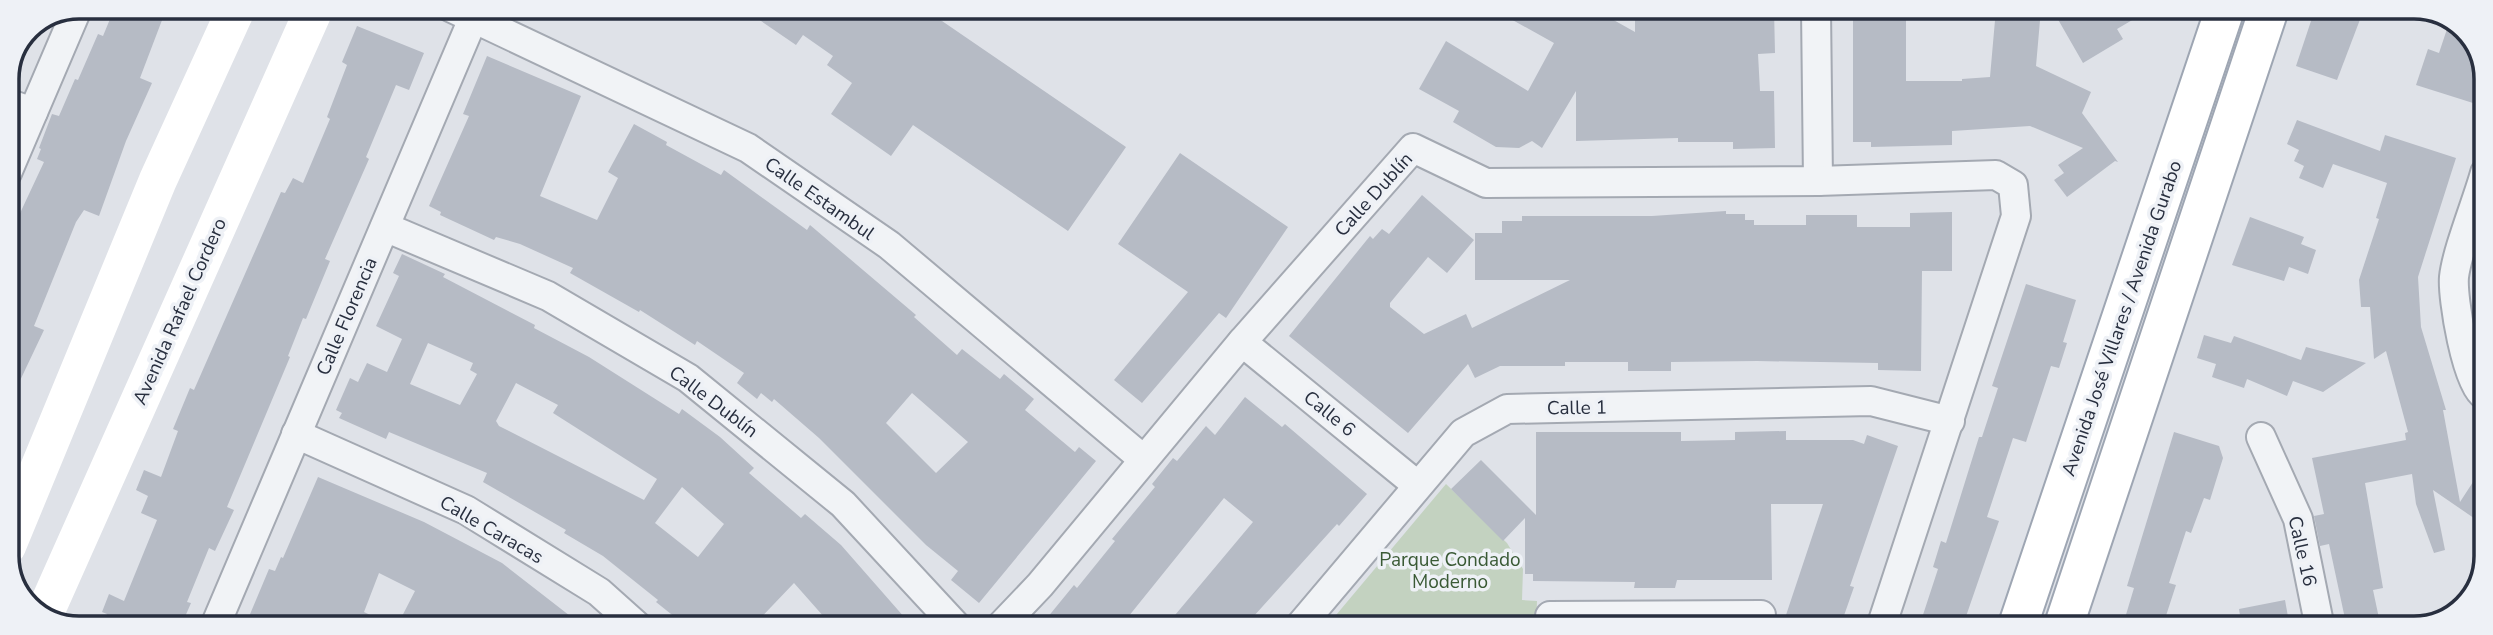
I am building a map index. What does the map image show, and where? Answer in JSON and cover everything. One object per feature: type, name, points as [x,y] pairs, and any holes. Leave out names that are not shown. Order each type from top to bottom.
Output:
[{"type":"main road","points":[[19,516],[158,180],[232,19]]},
{"type":"main road","name":"Avenida Rafael Cordero","points":[[48,607],[310,19]]},
{"type":"main road","name":"Avenida José Villares / Avenida Gurabo","points":[[2021,616],[2222,19]]},
{"type":"main road","points":[[2067,616],[2266,19]]},
{"type":"street","name":"Calle Florencia","points":[[219,616],[384,227],[465,19]]},
{"type":"street","name":"Calle Estambul","points":[[484,19],[748,148],[889,246],[1143,459]]},
{"type":"street","points":[[1816,19],[1818,181]]},
{"type":"street","points":[[20,108],[71,20]]},
{"type":"street","name":"Calle Dublín","points":[[1010,616],[1040,585],[1242,342],[1413,148],[1486,183],[1818,181],[1996,175],[2013,185],[2016,216],[1950,421]]},
{"type":"street","points":[[2474,210],[2454,278],[2465,363],[2474,382]]},
{"type":"street","name":"Calle Dublín","points":[[384,227],[548,296],[688,378],[843,504],[948,616]]},
{"type":"street","name":"Calle 6","points":[[1242,342],[1417,485]]},
{"type":"street","name":"Calle 1","points":[[1307,616],[1462,433],[1507,409],[1871,401],[1950,421]]},
{"type":"street","points":[[1885,616],[1950,421]]},
{"type":"street","name":"Calle Caracas","points":[[296,434],[466,510],[598,592],[626,616]]},
{"type":"street","name":"Calle 16","points":[[2261,437],[2298,519],[2318,616]]},
{"type":"street","points":[[1745,616],[1761,615]]},
{"type":"green space","name":"Parque Condado Moderno","points":[[1446,484],[1507,543],[1523,569],[1522,600],[1537,601],[1536,616],[1335,616]]},
{"type":"building","points":[[110,19],[162,19],[140,78],[152,83],[126,141],[99,216],[84,210],[76,222],[34,326],[44,330],[19,383],[19,215],[44,162],[37,159],[52,114],[59,116],[98,34],[103,36]]},
{"type":"building","points":[[758,19],[939,19],[1126,147],[1068,231],[913,125],[891,156],[831,114],[852,83],[827,65],[833,56],[803,35],[796,45]]},
{"type":"building","points":[[1511,19],[1612,19],[1635,32],[1635,19],[1774,19],[1775,53],[1758,54],[1760,91],[1774,91],[1775,148],[1733,149],[1733,142],[1678,142],[1678,138],[1576,141],[1576,91],[1542,148],[1532,141],[1519,148],[1496,147],[1453,122],[1459,111],[1419,89],[1446,41],[1528,91],[1554,43]]},
{"type":"building","points":[[1853,19],[1906,19],[1906,81],[1962,81],[1990,77],[1995,19],[2040,19],[2036,66],[2091,92],[2082,113],[2118,162],[2115,161],[2067,197],[2054,180],[2064,173],[2058,165],[2083,148],[2030,126],[1952,131],[1952,145],[1871,147],[1871,142],[1853,142]]},
{"type":"building","points":[[2058,19],[2134,19],[2117,29],[2123,39],[2083,63]]},
{"type":"building","points":[[2312,19],[2360,19],[2337,80],[2296,66]]},
{"type":"building","points":[[357,26],[424,53],[409,90],[396,85],[366,157],[369,159],[325,259],[330,261],[306,319],[303,318],[288,356],[290,357],[227,507],[234,510],[215,551],[209,548],[187,602],[191,603],[185,616],[106,616],[102,612],[109,594],[124,601],[157,520],[141,513],[148,496],[136,490],[144,470],[161,477],[178,431],[173,429],[190,388],[194,390],[281,192],[285,193],[293,178],[303,183],[330,119],[327,117],[347,65],[342,62]]},
{"type":"building","points":[[2447,29],[2466,49],[2473,67],[2473,103],[2416,85],[2428,49],[2439,53]]},
{"type":"building","points":[[487,56],[581,96],[540,196],[597,220],[618,178],[608,172],[634,124],[721,175],[724,170],[807,230],[810,225],[916,315],[914,317],[957,355],[962,349],[1000,379],[1004,374],[1034,399],[1025,410],[1075,452],[1079,447],[1096,461],[979,603],[951,580],[958,571],[926,545],[819,438],[774,399],[772,402],[761,393],[757,399],[737,383],[744,373],[697,341],[695,345],[640,310],[639,312],[570,273],[573,268],[520,244],[496,237],[494,240],[440,215],[441,212],[429,206],[469,116],[463,114]],"holes":[[[912,393],[968,442],[936,473],[886,423]]]},
{"type":"building","points":[[2297,120],[2380,151],[2385,135],[2456,158],[2418,277],[2421,327],[2446,410],[2443,410],[2460,502],[2474,480],[2474,518],[2433,490],[2445,550],[2434,553],[2416,504],[2412,474],[2365,483],[2383,588],[2373,590],[2379,616],[2344,616],[2329,544],[2320,546],[2314,516],[2324,514],[2312,458],[2406,440],[2405,433],[2408,432],[2386,351],[2374,359],[2370,307],[2361,307],[2359,280],[2379,219],[2376,218],[2387,183],[2333,164],[2323,188],[2299,178],[2304,166],[2294,161],[2299,150],[2287,144]]},
{"type":"building","points":[[1180,153],[1288,227],[1226,318],[1219,313],[1142,403],[1114,380],[1188,292],[1118,244]]},
{"type":"building","points":[[1422,195],[1474,240],[1447,273],[1428,257],[1390,303],[1390,307],[1424,334],[1466,314],[1472,328],[1570,280],[1475,280],[1475,233],[1502,233],[1502,221],[1522,221],[1522,216],[1652,216],[1726,211],[1726,214],[1745,214],[1745,220],[1754,220],[1754,225],[1806,225],[1806,215],[1857,215],[1857,227],[1910,227],[1910,213],[1952,212],[1952,271],[1922,271],[1921,371],[1878,370],[1878,363],[1757,361],[1671,362],[1671,371],[1628,371],[1628,362],[1565,362],[1565,366],[1500,366],[1475,378],[1468,364],[1408,433],[1289,336],[1370,236],[1373,239],[1382,229],[1389,234]]},
{"type":"building","points":[[2250,217],[2304,237],[2301,244],[2316,250],[2308,274],[2289,267],[2284,281],[2232,265]]},
{"type":"building","points":[[402,254],[445,274],[443,277],[535,325],[534,328],[589,357],[679,414],[682,409],[720,437],[754,468],[749,473],[801,518],[805,514],[841,545],[903,616],[823,616],[794,583],[763,616],[674,616],[656,602],[658,600],[603,556],[564,533],[566,530],[483,482],[487,473],[389,432],[386,439],[339,418],[342,413],[336,410],[350,378],[358,382],[367,363],[387,372],[402,339],[376,326],[399,276],[393,273]],"holes":[[[428,343],[473,363],[470,370],[477,374],[460,405],[410,384]],[[516,383],[558,405],[553,413],[657,479],[644,500],[499,426],[496,421]],[[682,487],[724,524],[698,557],[655,523]]]},
{"type":"building","points":[[2026,284],[2076,300],[2063,342],[2067,343],[2059,368],[2051,366],[2026,442],[2013,438],[1987,517],[1999,521],[1966,616],[1923,616],[1938,569],[1933,567],[1941,541],[1946,543],[1979,437],[1982,437],[1998,388],[1992,386]]},
{"type":"building","points":[[2204,335],[2231,343],[2234,336],[2301,360],[2306,347],[2366,363],[2323,392],[2293,381],[2287,396],[2247,379],[2244,388],[2212,377],[2216,364],[2197,358]]},
{"type":"building","points":[[1245,397],[1282,427],[1285,424],[1367,494],[1254,616],[1174,616],[1253,522],[1224,498],[1129,616],[1049,616],[1074,585],[1077,588],[1115,541],[1112,539],[1155,487],[1152,484],[1173,458],[1177,461],[1206,426],[1215,435]]},
{"type":"building","points":[[1786,431],[1786,440],[1853,440],[1864,444],[1867,435],[1898,446],[1850,586],[1854,587],[1844,616],[1786,616],[1823,504],[1771,504],[1772,580],[1677,580],[1675,588],[1634,588],[1635,582],[1533,581],[1533,574],[1525,574],[1525,518],[1503,541],[1451,489],[1481,460],[1536,515],[1536,432],[1681,432],[1681,441],[1735,440],[1735,432]]},
{"type":"building","points":[[2174,432],[2219,446],[2223,458],[2210,500],[2204,498],[2191,533],[2186,531],[2169,583],[2176,585],[2166,616],[2126,616],[2134,588],[2127,586]]},
{"type":"building","points":[[318,477],[424,522],[502,563],[570,616],[402,616],[415,591],[379,573],[364,612],[372,616],[249,616],[269,569],[275,571],[281,557],[283,558]]},
{"type":"building","points":[[2285,600],[2288,616],[2240,616],[2239,609]]}]
